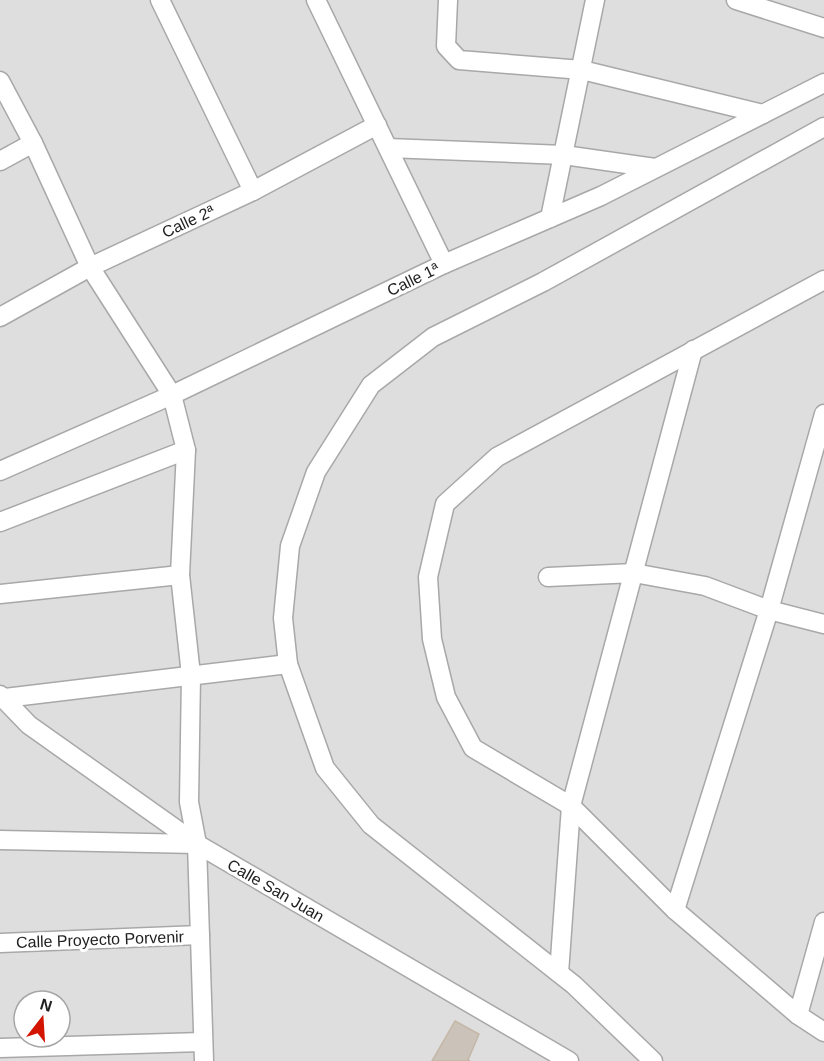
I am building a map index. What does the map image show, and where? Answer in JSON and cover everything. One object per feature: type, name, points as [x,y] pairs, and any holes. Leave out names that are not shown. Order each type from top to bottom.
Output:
[{"type":"street","points":[[160,0],[253,191]]},
{"type":"street","points":[[316,0],[444,264]]},
{"type":"street","points":[[448,0],[446,46],[459,60],[582,70],[763,114]]},
{"type":"street","points":[[550,218],[595,0]]},
{"type":"street","points":[[736,0],[824,28]]},
{"type":"street","points":[[0,81],[33,143],[90,267],[172,394],[186,450],[180,575],[191,675],[189,802],[198,844],[204,1061]]},
{"type":"street","name":"Calle 1ª","points":[[0,471],[172,394],[444,264],[550,218],[824,83]]},
{"type":"street","name":"Calle 2ª","points":[[0,317],[90,267],[253,191],[377,125]]},
{"type":"street","points":[[653,1061],[559,973],[371,825],[325,768],[288,664],[283,618],[290,546],[316,472],[371,385],[433,337],[543,282],[824,127]]},
{"type":"street","points":[[0,161],[33,143]]},
{"type":"street","points":[[388,148],[564,155],[655,168]]},
{"type":"street","points":[[824,280],[497,457],[445,504],[428,577],[432,639],[446,697],[473,748],[571,806],[675,910],[798,1015],[824,1032]]},
{"type":"street","points":[[559,973],[571,806],[693,350]]},
{"type":"street","points":[[675,910],[769,610],[824,414]]},
{"type":"street","points":[[0,522],[186,450]]},
{"type":"street","points":[[548,577],[634,573],[705,586],[769,610],[824,624]]},
{"type":"street","points":[[0,594],[180,575]]},
{"type":"street","points":[[2,697],[288,664]]},
{"type":"street","name":"Calle San Juan","points":[[2,697],[29,725],[198,844],[569,1061]]},
{"type":"street","points":[[0,840],[198,844]]},
{"type":"street","points":[[798,1015],[824,922]]},
{"type":"street","name":"Calle Proyecto Porvenir","points":[[0,943],[200,935]]},
{"type":"street","points":[[0,1048],[202,1042]]},
{"type":"shaded area","points":[[0,0],[824,0],[824,1061],[0,1061]]},
{"type":"building","points":[[455,1021],[479,1034],[468,1060],[470,1061],[432,1061]]}]
